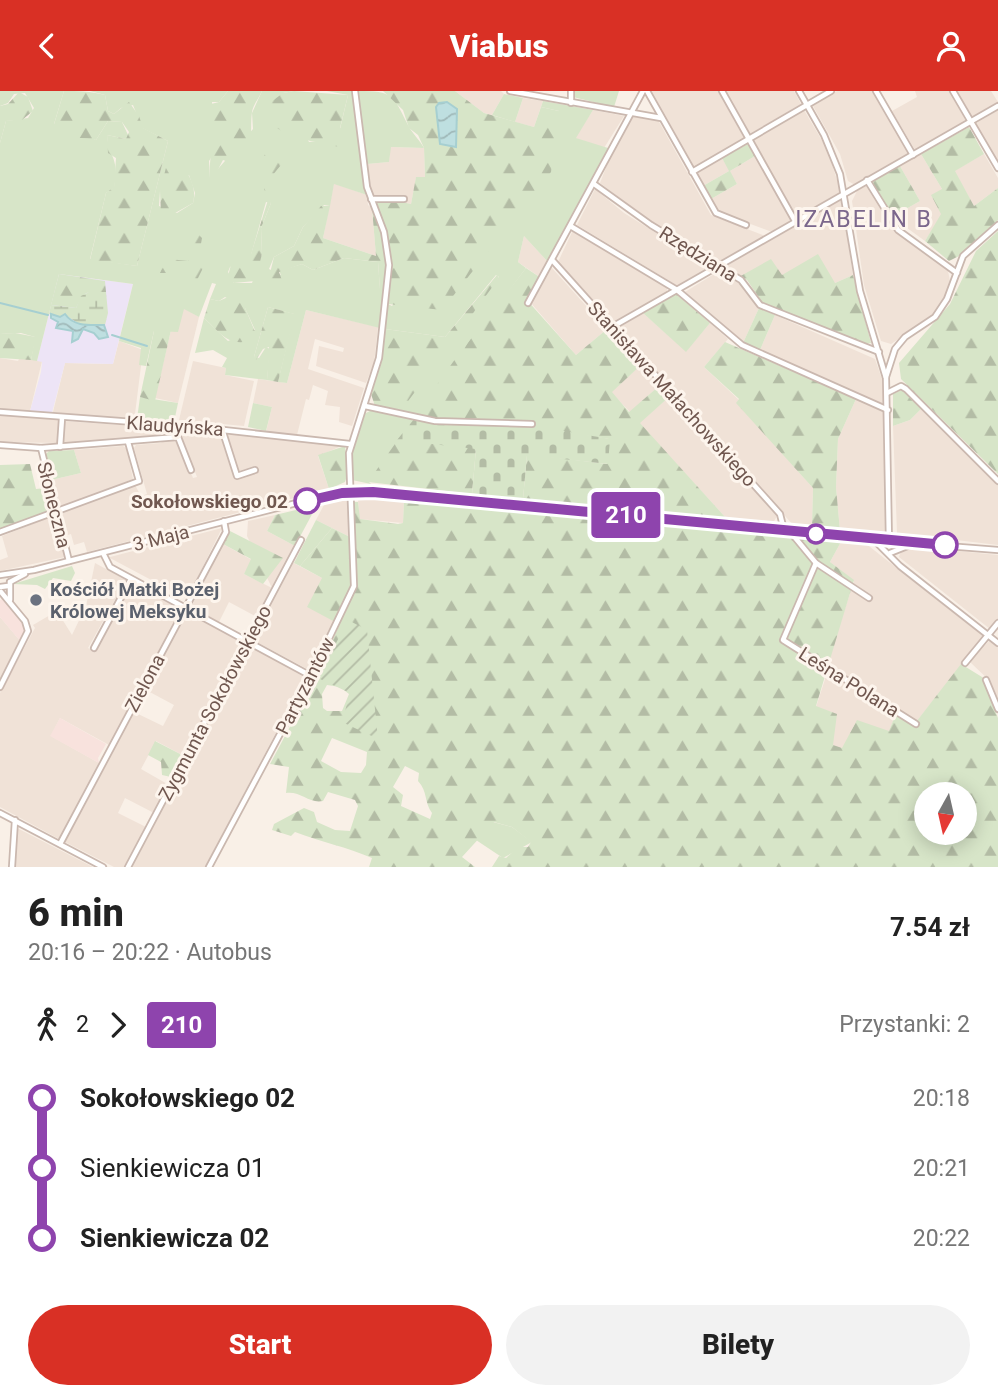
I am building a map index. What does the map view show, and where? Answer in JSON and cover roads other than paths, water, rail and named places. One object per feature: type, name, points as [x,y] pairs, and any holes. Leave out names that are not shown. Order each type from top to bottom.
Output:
[{"type":"street","points":[[350,444],[379,358],[390,265],[384,232],[367,187],[355,91]]},
{"type":"street","points":[[511,91],[662,118]]},
{"type":"street","points":[[571,91],[571,103]]},
{"type":"street","points":[[528,303],[572,227],[629,114],[645,91],[716,213],[746,225]]},
{"type":"street","points":[[722,91],[795,221]]},
{"type":"street","points":[[799,91],[830,146],[845,193],[860,291],[886,378],[892,551],[896,563],[998,643]]},
{"type":"street","points":[[692,172],[831,91]]},
{"type":"street","points":[[876,91],[913,155]]},
{"type":"street","points":[[953,91],[998,168]]},
{"type":"street","points":[[612,327],[998,106]]},
{"type":"street","points":[[867,180],[898,230],[957,273]]},
{"type":"street","name":"Rzędziana","points":[[594,184],[651,225],[741,280],[760,305],[878,352]]},
{"type":"street","points":[[371,199],[404,199]]},
{"type":"street","points":[[886,378],[895,349],[905,337],[935,317],[947,299],[964,256],[998,225]]},
{"type":"street","points":[[572,227],[677,290],[742,345],[888,410]]},
{"type":"street","name":"Stanisława Małachowskiego","points":[[552,261],[780,514],[784,530]]},
{"type":"street","points":[[887,393],[901,386],[906,389],[998,481]]},
{"type":"street","points":[[365,406],[435,421],[532,424]]},
{"type":"street","name":"Klaudyńska","points":[[0,412],[222,429],[350,444]]},
{"type":"street","points":[[60,447],[62,418]]},
{"type":"street","points":[[222,429],[237,476],[255,470]]},
{"type":"street","points":[[0,445],[41,448],[177,436],[191,470]]},
{"type":"street","points":[[0,532],[139,481],[128,442]]},
{"type":"street","name":"Partyzantów","points":[[209,867],[311,676],[354,586],[349,492],[350,444]]},
{"type":"street","name":"Słoneczna","points":[[41,448],[69,561]]},
{"type":"street","name":"3 Maja","points":[[2,575],[33,571],[349,492],[998,550]]},
{"type":"street","name":"Zielona","points":[[60,844],[226,532],[225,521]]},
{"type":"street","points":[[792,534],[816,563],[869,598]]},
{"type":"street","name":"Zygmunta Sokołowskiego","points":[[128,867],[301,540]]},
{"type":"street","name":"3 Maja","points":[[873,540],[892,551],[916,543]]},
{"type":"street","points":[[892,542],[892,551]]},
{"type":"street","points":[[103,553],[107,565],[311,676]]},
{"type":"street","name":"Leśna Polana","points":[[816,563],[783,640],[916,724]]},
{"type":"street","name":"3 Maja","points":[[0,591],[33,571]]},
{"type":"street","points":[[2,575],[9,584],[10,601]]},
{"type":"street","points":[[94,648],[131,579]]},
{"type":"street","points":[[0,591],[27,624],[28,631],[0,687]]},
{"type":"street","points":[[965,663],[998,623]]},
{"type":"street","points":[[986,680],[998,709]]},
{"type":"street","points":[[0,813],[103,867]]},
{"type":"street","points":[[12,867],[15,820]]},
{"type":"water","points":[[447,102],[457,109],[456,147],[440,144],[436,107],[439,103]]},
{"type":"water","points":[[51,314],[60,317],[65,314],[73,321],[83,324],[104,325],[108,337],[99,339],[94,333],[83,329],[78,339],[72,342],[73,331],[56,328],[58,322],[51,318]]},
{"type":"waterway","points":[[0,303],[48,315]]},
{"type":"waterway","points":[[112,335],[147,346]]},
{"type":"place","name":"Sokołowskiego 02","points":[[307,501]]},
{"type":"place","name":"Kościół Matki Bożej Królowej Meksyku","points":[[36,600]]},
{"type":"district","name":"IZABELIN B","points":[[864,219]]}]
